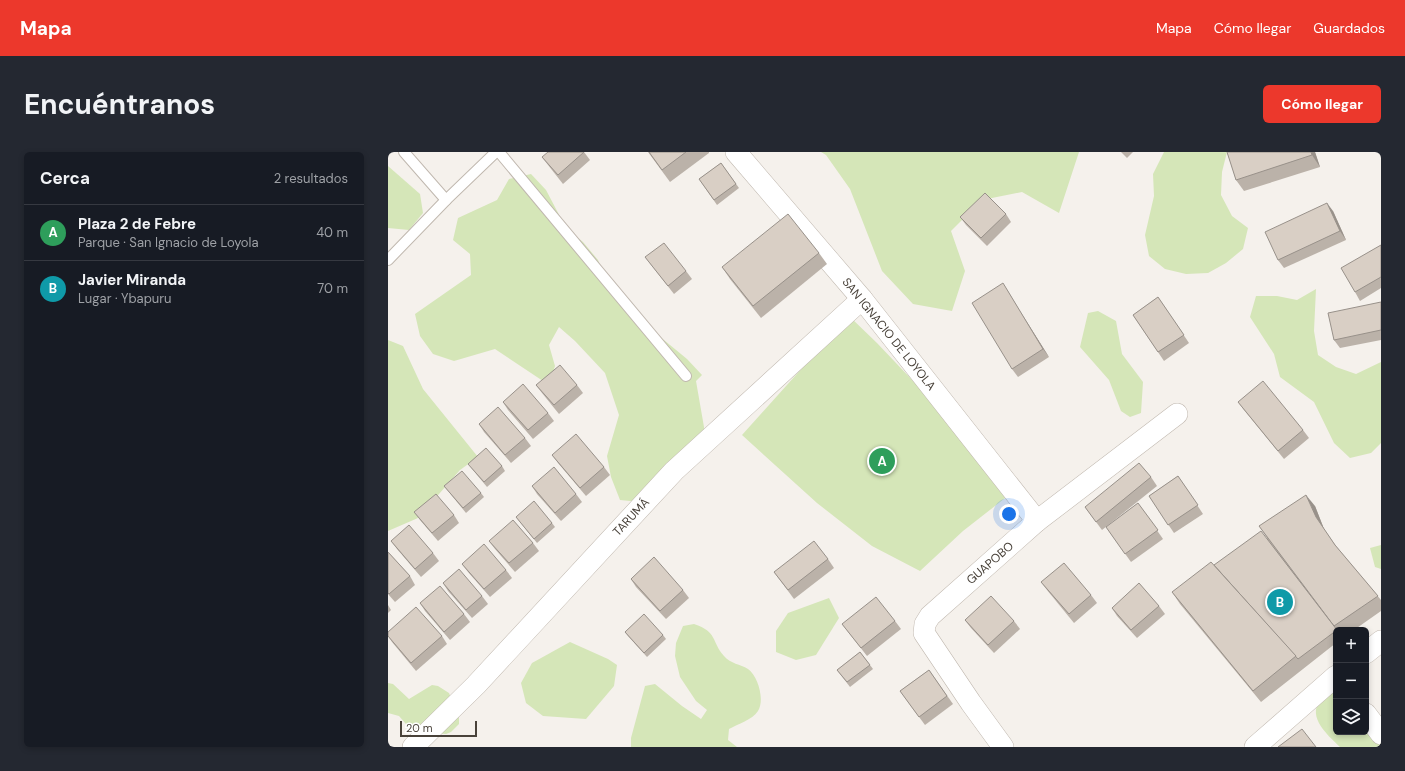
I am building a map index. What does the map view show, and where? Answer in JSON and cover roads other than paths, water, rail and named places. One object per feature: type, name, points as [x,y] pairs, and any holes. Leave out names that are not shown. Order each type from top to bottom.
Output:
[{"type":"street","name":"SAN IGNACIO DE LOYOLA","points":[[736,152],[862,298],[1037,521]]},
{"type":"street","name":"TARUMÁ","points":[[413,747],[476,685],[674,471],[862,298]]},
{"type":"street","name":"GUAPOBO","points":[[1003,747],[932,647],[924,633],[925,624],[930,616],[1037,521],[1177,414]]},
{"type":"street","points":[[1369,651],[1381,641]]},
{"type":"street","points":[[1255,747],[1333,679]]},
{"type":"street","points":[[1369,718],[1381,734]]},
{"type":"lane","points":[[404,152],[446,200]]},
{"type":"lane","points":[[388,260],[446,200],[498,152],[686,376]]},
{"type":"place","name":"Plaza 2 de Febre","points":[[882,461]]},
{"type":"place","name":"Javier Miranda","points":[[1280,602]]}]
